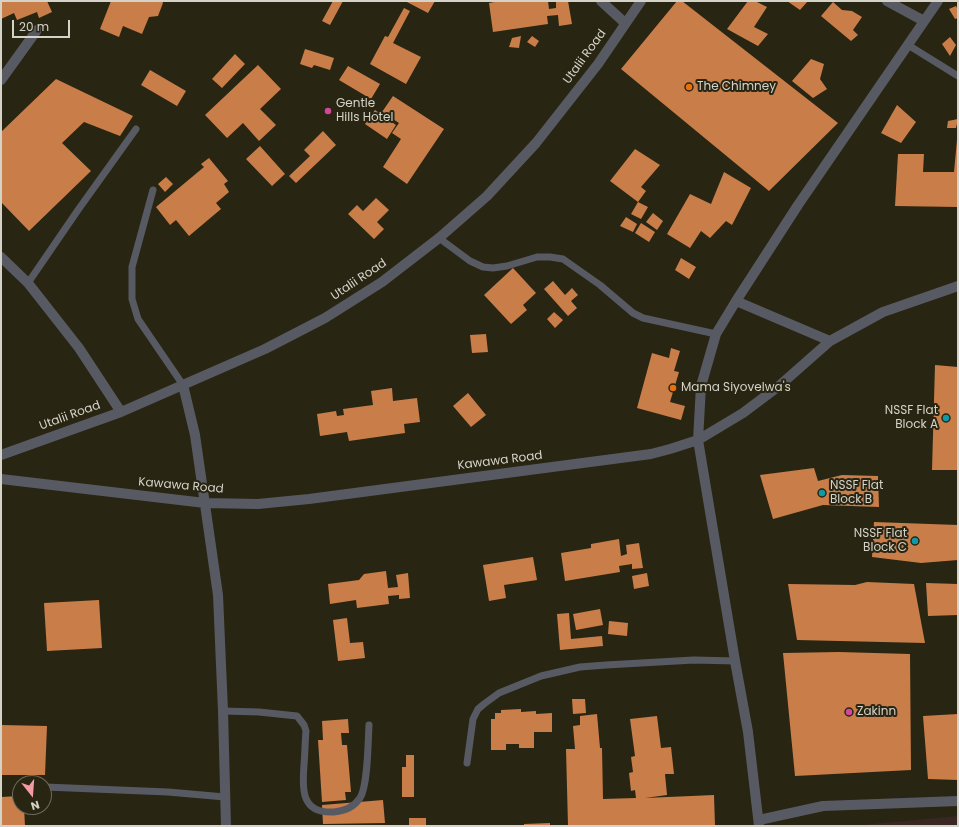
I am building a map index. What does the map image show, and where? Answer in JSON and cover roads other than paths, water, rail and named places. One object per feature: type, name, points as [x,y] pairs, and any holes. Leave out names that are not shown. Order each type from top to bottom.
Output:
[{"type":"street","points":[[601,1],[625,24]]},
{"type":"street","name":"Utalii Road","points":[[1,455],[121,412],[265,349],[326,318],[382,282],[440,238],[487,196],[536,143],[598,64],[640,1]]},
{"type":"street","points":[[887,1],[924,21]]},
{"type":"street","points":[[938,1],[798,205],[716,334],[701,386],[698,440],[748,732],[759,823],[823,806],[958,801]]},
{"type":"street","points":[[1,80],[37,30]]},
{"type":"street","points":[[1,257],[28,283],[79,348],[121,412]]},
{"type":"street","name":"Kawawa Road","points":[[1,479],[205,504],[258,504],[324,497],[651,454],[698,440],[743,413],[779,386],[830,341],[883,312],[958,286]]},
{"type":"street","points":[[736,301],[830,341]]},
{"type":"street","points":[[183,385],[195,435],[218,595],[226,826]]},
{"type":"lane","points":[[908,45],[958,76]]},
{"type":"lane","points":[[28,283],[136,129]]},
{"type":"lane","points":[[153,190],[132,267],[132,299],[138,319],[183,385]]},
{"type":"lane","points":[[440,238],[470,261],[483,267],[493,268],[507,266],[537,257],[563,259],[600,285],[633,313],[643,318],[716,334]]},
{"type":"lane","points":[[467,763],[473,719],[478,710],[499,693],[541,676],[580,667],[694,660],[735,661]]},
{"type":"lane","points":[[223,711],[259,712],[297,716],[304,725],[306,731],[303,784],[305,797],[310,805],[318,810],[327,812],[346,810],[360,798],[365,781],[369,725]]},
{"type":"lane","points":[[52,787],[225,796]]},
{"type":"place","name":"The Chimney","points":[[689,87]]},
{"type":"place","name":"Gentle Hills Hotel","points":[[328,111]]},
{"type":"place","name":"Mama Siyovelwa's","points":[[673,388]]},
{"type":"place","name":"NSSF Flat Block A","points":[[946,418]]},
{"type":"place","name":"NSSF Flat Block B","points":[[822,493]]},
{"type":"place","name":"NSSF Flat Block C","points":[[915,541]]},
{"type":"place","name":"Zakinn","points":[[849,712]]}]
